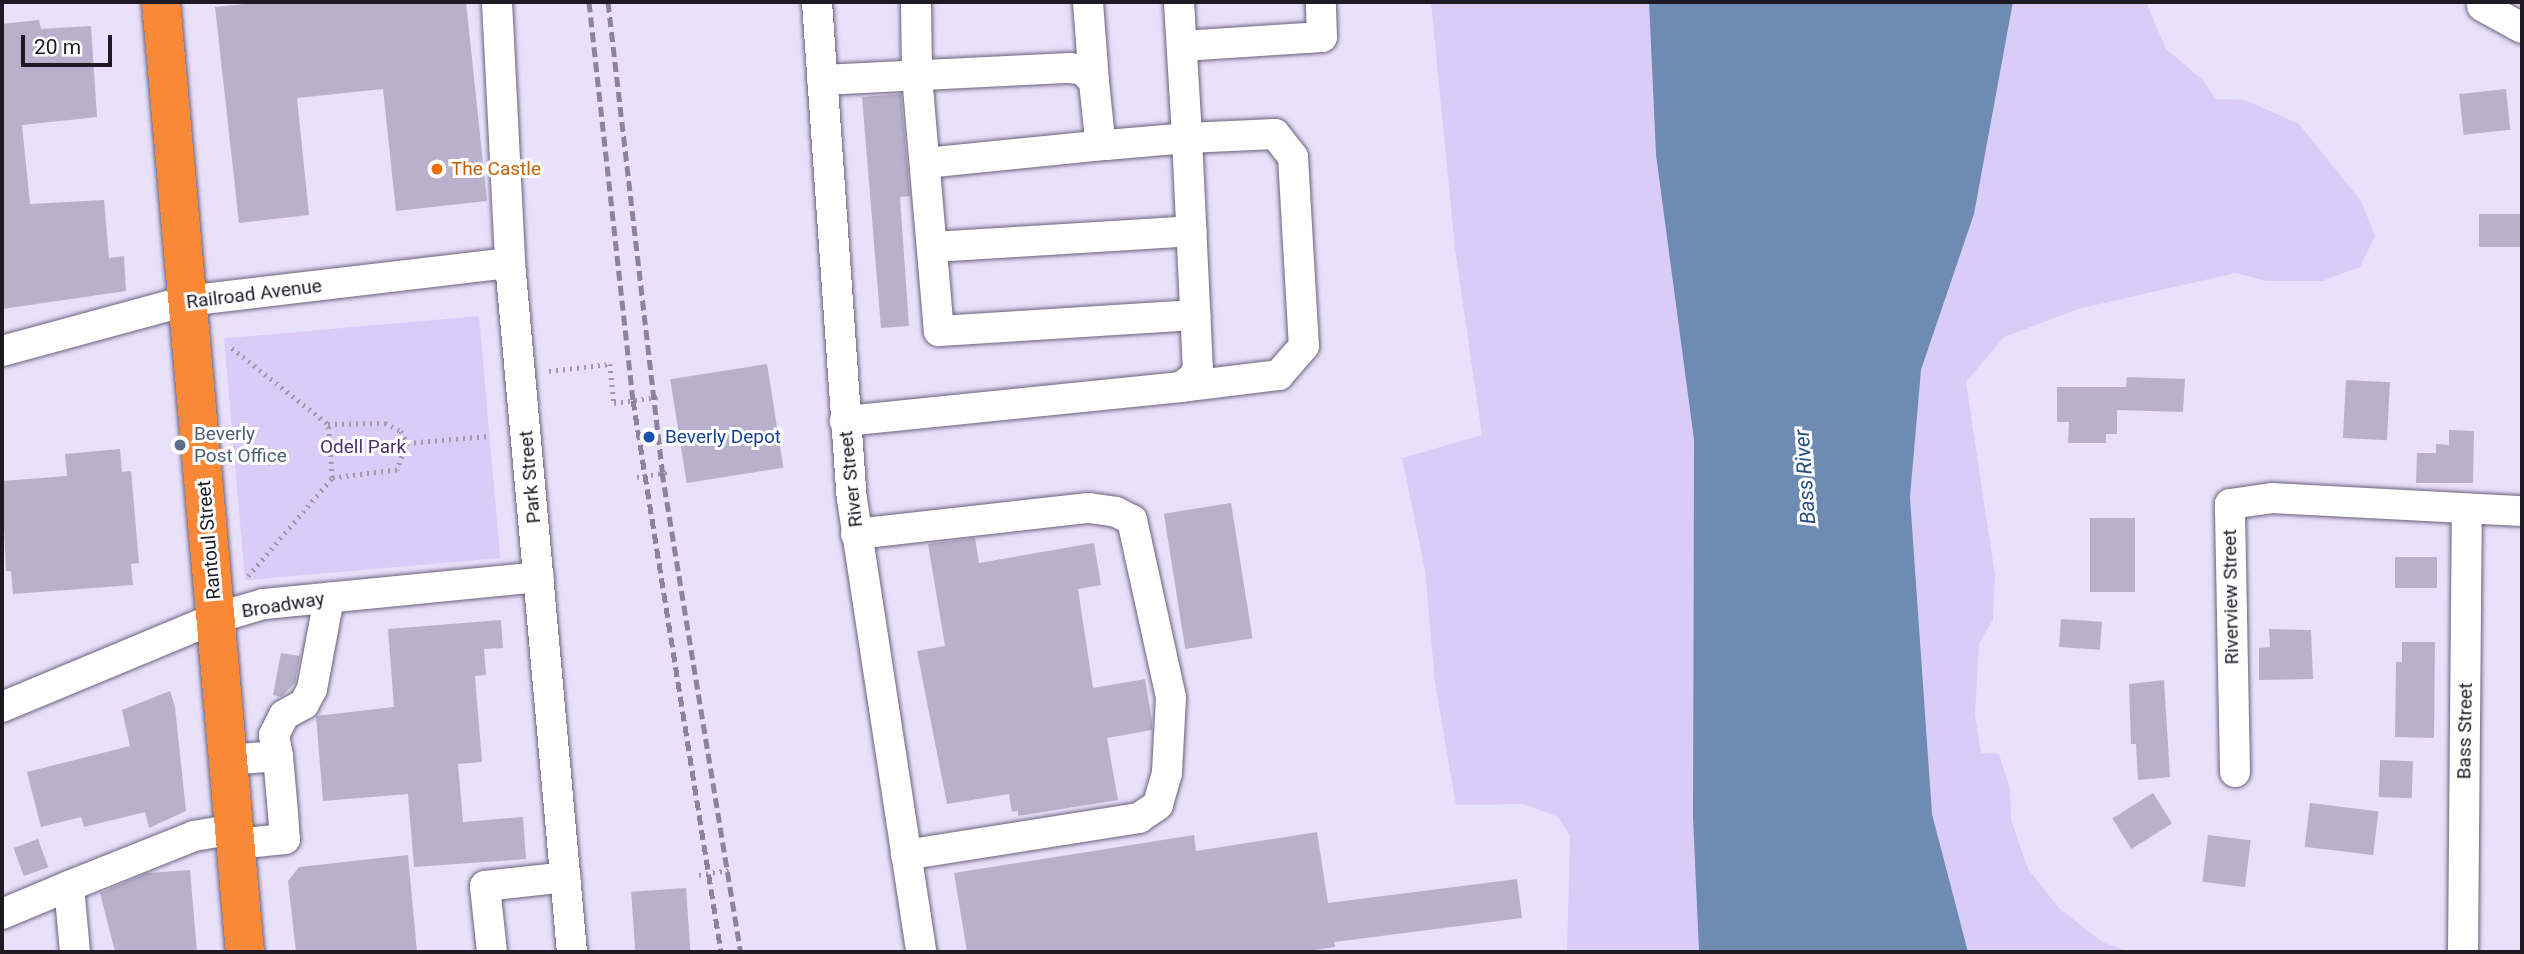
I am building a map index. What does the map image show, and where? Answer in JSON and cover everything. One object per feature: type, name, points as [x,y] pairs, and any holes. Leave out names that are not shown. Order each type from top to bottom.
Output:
[{"type":"highway","name":"Rantoul Street","points":[[161,2],[245,952]]},
{"type":"street","name":"Park Street","points":[[497,2],[510,262],[572,952]]},
{"type":"street","name":"River Street","points":[[817,2],[845,421],[856,534],[922,952]]},
{"type":"street","points":[[916,2],[917,76],[939,331],[1196,315]]},
{"type":"street","points":[[1088,2],[1100,139],[1106,145]]},
{"type":"street","points":[[1179,2],[1198,368],[1181,387]]},
{"type":"street","points":[[1182,46],[1322,37],[1321,2]]},
{"type":"street","points":[[2482,6],[2522,28]]},
{"type":"street","points":[[822,80],[1070,68],[1083,71],[1094,82]]},
{"type":"street","points":[[845,421],[1279,375],[1304,346],[1293,157],[1275,134],[1187,138],[925,163]]},
{"type":"street","points":[[932,247],[1192,231]]},
{"type":"street","name":"Railroad Avenue","points":[[2,351],[186,301],[510,262]]},
{"type":"street","name":"Riverview Street","points":[[2235,772],[2230,504],[2272,498],[2467,511],[2522,511]]},
{"type":"street","points":[[856,534],[1089,508],[1116,512],[1132,520],[1171,698],[1167,774],[1158,805],[1139,818],[906,855]]},
{"type":"street","name":"Bass Street","points":[[2463,952],[2467,511]]},
{"type":"street","name":"Broadway","points":[[2,707],[216,618],[264,604],[539,577]]},
{"type":"street","points":[[2,914],[194,836],[285,839],[274,735],[284,715],[304,704],[312,689],[329,598]]},
{"type":"street","points":[[228,760],[278,756]]},
{"type":"street","points":[[492,952],[485,886],[566,877]]},
{"type":"street","points":[[69,886],[75,952]]},
{"type":"path","points":[[232,348],[328,424],[385,423],[401,431],[407,443],[397,470],[332,478],[248,576]]},
{"type":"path","points":[[594,365],[610,363],[614,403],[659,397]]},
{"type":"path","points":[[328,424],[332,478]]},
{"type":"path","points":[[407,443],[489,436]]},
{"type":"path","points":[[637,477],[668,471]]},
{"type":"path","points":[[699,875],[732,869]]},
{"type":"green space","points":[[1431,2],[1649,2],[1656,155],[1694,440],[1693,818],[1699,952],[1567,952],[1570,836],[1558,817],[1523,804],[1456,805],[1435,683],[1425,570],[1402,458],[1482,435],[1455,249]]},
{"type":"green space","points":[[2013,2],[2146,2],[2166,49],[2203,80],[2216,99],[2245,100],[2299,124],[2361,201],[2375,236],[2360,267],[2322,281],[2266,281],[2235,273],[2078,309],[2004,337],[1966,382],[1995,575],[1993,620],[1979,643],[1975,715],[1981,753],[1999,754],[2010,788],[2011,820],[2028,869],[2059,908],[2102,942],[2129,952],[1968,952],[1932,814],[1910,497],[1914,432],[1921,370],[1974,214]]},
{"type":"green space","name":"Odell Park","points":[[479,316],[500,558],[245,580],[224,338]]},
{"type":"water","name":"Bass River","points":[[1649,2],[2013,2],[1974,214],[1921,370],[1910,497],[1932,814],[1968,952],[1699,952],[1693,818],[1694,440],[1656,155]]},
{"type":"building","points":[[264,2],[466,2],[487,201],[396,211],[383,89],[297,98],[309,215],[239,223],[215,7]]},
{"type":"building","points":[[39,20],[41,29],[91,26],[97,117],[22,125],[30,204],[104,200],[109,258],[124,256],[126,291],[2,309],[2,24]]},
{"type":"building","points":[[2506,89],[2510,130],[2464,135],[2459,94]]},
{"type":"building","points":[[901,94],[910,196],[900,197],[909,326],[881,328],[862,97]]},
{"type":"building","points":[[2479,214],[2522,214],[2522,247],[2479,247]]},
{"type":"building","name":"Beverly Depot","points":[[767,364],[783,468],[687,483],[670,379]]},
{"type":"building","points":[[2127,377],[2185,379],[2183,412],[2117,410],[2117,434],[2106,434],[2106,443],[2068,443],[2069,422],[2057,422],[2057,387],[2126,387]]},
{"type":"building","points":[[2346,380],[2390,382],[2387,440],[2343,438]]},
{"type":"building","points":[[2449,430],[2474,431],[2473,483],[2416,483],[2417,453],[2436,453],[2436,444],[2449,445]]},
{"type":"building","points":[[120,449],[122,472],[131,471],[139,563],[131,564],[133,585],[13,594],[11,571],[6,571],[2,481],[67,476],[65,454]]},
{"type":"building","points":[[1231,503],[1252,638],[1185,649],[1164,514]]},
{"type":"building","points":[[2090,518],[2135,518],[2135,592],[2090,592]]},
{"type":"building","points":[[975,538],[979,563],[1094,543],[1101,585],[1078,589],[1093,688],[1145,679],[1152,722],[1152,730],[1107,738],[1118,800],[1018,816],[1018,811],[1012,812],[1009,794],[947,804],[917,651],[945,646],[928,544]]},
{"type":"building","points":[[2395,557],[2437,557],[2437,588],[2395,588]]},
{"type":"building","points":[[2061,619],[2102,622],[2100,650],[2059,647]]},
{"type":"building","points":[[501,620],[503,648],[484,649],[486,675],[475,676],[482,762],[458,764],[463,822],[523,817],[526,859],[414,867],[408,794],[323,801],[316,716],[394,707],[388,629]]},
{"type":"building","points":[[2269,629],[2311,630],[2313,679],[2259,680],[2259,648],[2270,647]]},
{"type":"building","points":[[2402,642],[2435,642],[2434,738],[2395,737],[2396,662],[2402,662]]},
{"type":"building","points":[[281,653],[300,656],[295,683],[281,697],[273,695]]},
{"type":"building","points":[[2164,680],[2170,777],[2138,780],[2136,744],[2131,744],[2129,684]]},
{"type":"building","points":[[170,691],[175,707],[186,811],[149,828],[145,812],[84,827],[81,817],[41,827],[27,772],[130,746],[122,710]]},
{"type":"building","points":[[2380,760],[2413,761],[2412,798],[2379,797]]},
{"type":"building","points":[[2153,793],[2172,824],[2131,849],[2112,818]]},
{"type":"building","points":[[2310,803],[2378,811],[2373,855],[2305,847]]},
{"type":"building","points":[[1317,832],[1328,903],[1517,879],[1522,918],[1334,942],[1335,947],[1302,952],[967,952],[954,873],[1194,835],[1196,851]]},
{"type":"building","points":[[2208,835],[2251,840],[2245,887],[2202,882]]},
{"type":"building","points":[[38,839],[48,867],[24,876],[14,848]]},
{"type":"building","points":[[408,855],[417,952],[296,952],[288,881],[299,867]]},
{"type":"building","points":[[190,870],[197,952],[115,952],[100,893],[147,873]]},
{"type":"building","points":[[686,888],[690,952],[635,952],[631,892]]},
{"type":"railway","points":[[589,2],[633,400],[721,952]]},
{"type":"railway","points":[[608,2],[662,472],[741,952]]},
{"type":"place","name":"The Castle","points":[[437,169]]},
{"type":"place","name":"Beverly Depot","points":[[649,437]]},
{"type":"place","name":"Beverly Post Office","points":[[180,445]]}]
